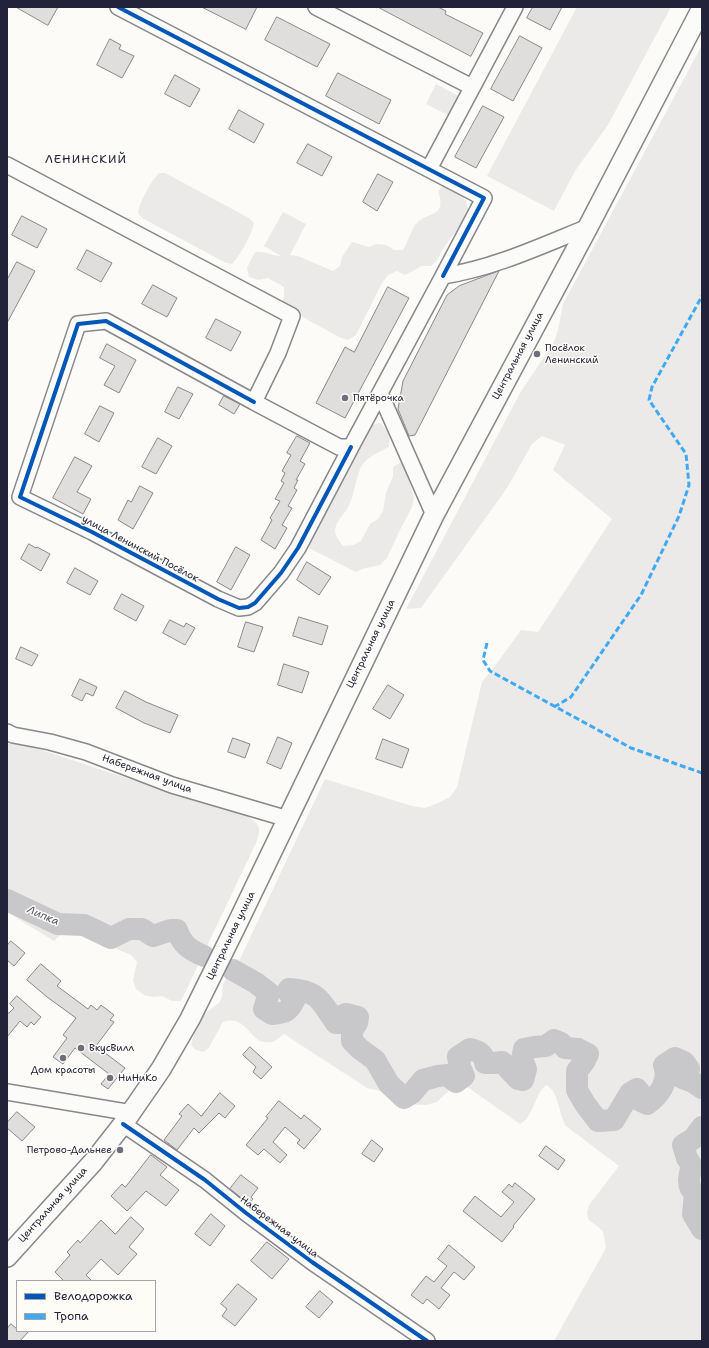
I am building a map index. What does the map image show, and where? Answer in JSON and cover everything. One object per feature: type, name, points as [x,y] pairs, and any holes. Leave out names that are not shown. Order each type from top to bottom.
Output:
[{"type":"main road","name":"Центральная улица","points":[[7,1256],[94,1161],[128,1118],[161,1068],[190,1019],[434,515],[588,227],[702,8]]},
{"type":"street","points":[[7,165],[292,316],[278,353],[254,402],[339,447],[352,447],[484,198],[118,7]]},
{"type":"street","points":[[316,7],[472,88]]},
{"type":"street","points":[[429,169],[515,7]]},
{"type":"street","points":[[443,276],[464,273],[513,257],[588,227]]},
{"type":"street","name":"улица Ленинский Посёлок","points":[[254,402],[106,321],[78,324],[20,497],[92,532],[218,599],[239,608],[248,607],[255,603],[280,573],[298,548],[352,447]]},
{"type":"street","points":[[380,393],[434,515]]},
{"type":"street","name":"Набережная улица","points":[[7,732],[14,736],[50,742],[86,752],[172,785],[288,819]]},
{"type":"street","points":[[7,1092],[128,1118]]},
{"type":"street","name":"Набережная улица","points":[[128,1118],[246,1213],[312,1262],[426,1341]]},
{"type":"shaded area","points":[[577,7],[671,7],[608,125],[575,171],[554,211],[487,176]]},
{"type":"shaded area","points":[[702,45],[702,1341],[554,1341],[606,1248],[603,1231],[588,1219],[587,1212],[589,1205],[619,1166],[566,1126],[551,1088],[546,1085],[542,1089],[525,1121],[520,1124],[463,1084],[454,1086],[437,1102],[426,1105],[400,1104],[384,1092],[367,1088],[284,1034],[274,1041],[263,1042],[253,1035],[244,1025],[231,1020],[223,1022],[208,1049],[203,1052],[196,1050],[191,1045],[196,1027],[203,1015],[219,1003],[222,997],[223,984],[226,979],[244,972],[247,966],[239,961],[325,779],[412,806],[425,808],[450,797],[457,787],[482,682],[521,630],[538,632],[612,519],[553,470],[565,445],[542,436],[532,444],[507,488],[421,608],[406,609],[520,393],[554,342],[563,304]]},
{"type":"shaded area","points":[[436,84],[460,97],[450,116],[426,104]]},
{"type":"shaded area","points":[[159,173],[165,173],[249,218],[254,223],[246,244],[232,264],[226,263],[142,218],[138,213],[143,197]]},
{"type":"shaded area","points":[[444,185],[453,185],[466,201],[468,210],[459,227],[442,250],[438,259],[431,266],[422,266],[405,275],[397,271],[388,275],[382,283],[356,335],[348,340],[339,337],[281,305],[284,297],[284,287],[268,278],[258,280],[249,277],[247,268],[255,252],[281,256],[264,246],[283,212],[306,224],[290,255],[298,256],[333,271],[340,266],[342,257],[352,242],[369,247],[377,244],[386,245],[394,250],[403,250],[416,224],[420,220],[438,210],[440,200],[438,191]]},
{"type":"shaded area","points":[[381,423],[390,440],[389,447],[371,456],[363,464],[348,508],[336,526],[335,532],[337,537],[343,546],[353,545],[361,541],[370,524],[378,519],[383,511],[386,493],[393,476],[393,467],[403,461],[414,498],[412,507],[387,558],[380,565],[356,572],[309,548],[312,537],[371,425]]},
{"type":"shaded area","points":[[18,742],[119,776],[238,811],[257,823],[259,834],[256,843],[181,1001],[172,1001],[162,996],[153,997],[144,995],[136,989],[133,980],[137,962],[131,955],[68,928],[54,941],[7,912],[7,744]]},
{"type":"building","points":[[16,7],[58,7],[48,25]]},
{"type":"building","points":[[202,7],[257,7],[246,29]]},
{"type":"building","points":[[378,7],[438,7],[446,11],[445,14],[483,33],[471,56]]},
{"type":"building","points":[[533,7],[562,7],[550,30],[527,18]]},
{"type":"building","points":[[277,17],[330,44],[317,67],[265,40]]},
{"type":"building","points":[[520,36],[542,48],[513,101],[491,89]]},
{"type":"building","points":[[110,39],[121,45],[119,49],[134,56],[122,78],[97,65]]},
{"type":"building","points":[[338,73],[391,100],[379,124],[326,96]]},
{"type":"building","points":[[175,75],[200,89],[190,107],[165,94]]},
{"type":"building","points":[[483,106],[504,117],[476,168],[455,157]]},
{"type":"building","points":[[239,110],[264,124],[254,143],[229,129]]},
{"type":"building","points":[[308,144],[332,157],[322,176],[297,163]]},
{"type":"building","points":[[378,174],[393,182],[377,211],[363,202]]},
{"type":"building","points":[[22,216],[47,229],[37,248],[12,235]]},
{"type":"building","points":[[87,250],[112,263],[101,282],[77,269]]},
{"type":"building","points":[[17,262],[35,271],[7,323],[7,280]]},
{"type":"building","points":[[499,271],[415,435],[409,436],[398,409],[403,381],[447,295],[459,286]]},
{"type":"building","points":[[153,285],[177,298],[167,317],[142,304]]},
{"type":"building","points":[[388,287],[409,298],[345,418],[316,403],[345,347],[354,352]]},
{"type":"building","points":[[216,319],[241,332],[231,351],[206,338]]},
{"type":"building","points":[[107,344],[136,360],[119,393],[104,385],[115,366],[100,358]]},
{"type":"building","points":[[178,387],[193,394],[179,419],[165,412]]},
{"type":"building","points":[[224,396],[240,404],[234,414],[219,405]]},
{"type":"building","points":[[100,406],[114,413],[99,442],[85,434]]},
{"type":"building","points":[[297,436],[310,443],[300,461],[305,464],[296,480],[298,480],[294,488],[297,490],[288,506],[292,508],[282,525],[287,528],[275,549],[261,540],[272,520],[270,518],[280,501],[275,499],[284,483],[281,481],[285,473],[282,471],[291,455],[287,453]]},
{"type":"building","points":[[158,438],[172,446],[156,474],[142,467]]},
{"type":"building","points":[[75,457],[92,466],[77,492],[91,499],[83,514],[53,498]]},
{"type":"building","points":[[140,486],[153,493],[133,529],[118,520],[128,500],[131,502]]},
{"type":"building","points":[[29,544],[50,554],[41,571],[21,559]]},
{"type":"building","points":[[236,547],[250,555],[231,590],[217,582]]},
{"type":"building","points":[[307,562],[331,577],[319,595],[297,580]]},
{"type":"building","points":[[75,568],[98,581],[90,595],[67,583]]},
{"type":"building","points":[[122,594],[144,606],[136,621],[114,609]]},
{"type":"building","points":[[299,617],[328,626],[322,645],[293,636]]},
{"type":"building","points":[[170,620],[184,627],[186,623],[195,628],[185,645],[163,633]]},
{"type":"building","points":[[246,622],[263,627],[254,652],[238,647]]},
{"type":"building","points":[[21,647],[38,655],[32,666],[16,659]]},
{"type":"building","points":[[284,664],[309,672],[302,693],[278,685]]},
{"type":"building","points":[[80,679],[97,687],[93,696],[86,693],[82,701],[72,696]]},
{"type":"building","points":[[388,685],[404,695],[390,719],[373,709]]},
{"type":"building","points":[[125,691],[146,702],[178,715],[170,733],[144,723],[116,708]]},
{"type":"building","points":[[278,737],[292,743],[281,769],[267,763]]},
{"type":"building","points":[[233,738],[250,744],[245,758],[228,752]]},
{"type":"building","points":[[383,739],[409,749],[402,768],[376,759]]},
{"type":"building","points":[[11,941],[25,953],[14,966],[7,960],[7,946]]},
{"type":"building","points":[[41,964],[61,981],[57,986],[88,1009],[91,1005],[97,1010],[101,1005],[114,1015],[110,1020],[114,1022],[96,1046],[125,1068],[108,1089],[101,1084],[109,1074],[75,1048],[63,1064],[53,1057],[67,1038],[63,1035],[76,1018],[27,980]]},
{"type":"building","points":[[17,996],[41,1017],[34,1025],[31,1022],[27,1027],[20,1021],[7,1037],[7,1013],[14,1008],[10,1004]]},
{"type":"building","points":[[250,1047],[272,1067],[261,1079],[253,1072],[256,1067],[243,1055]]},
{"type":"building","points":[[220,1093],[235,1106],[225,1118],[219,1113],[199,1133],[194,1128],[177,1150],[164,1140],[182,1116],[179,1114],[188,1104],[201,1116]]},
{"type":"building","points":[[279,1101],[301,1119],[304,1115],[321,1129],[304,1149],[297,1143],[300,1140],[285,1127],[273,1142],[287,1155],[280,1163],[264,1149],[258,1155],[246,1145],[268,1118],[266,1117]]},
{"type":"building","points":[[17,1112],[35,1127],[22,1141],[7,1128],[7,1123]]},
{"type":"building","points":[[372,1140],[383,1149],[374,1162],[362,1154]]},
{"type":"building","points":[[546,1146],[565,1160],[558,1170],[539,1156]]},
{"type":"building","points":[[151,1155],[167,1167],[160,1175],[179,1190],[166,1206],[146,1191],[127,1211],[111,1196],[122,1184],[125,1187]]},
{"type":"building","points":[[241,1175],[258,1188],[251,1197],[253,1199],[249,1204],[230,1189]]},
{"type":"building","points":[[515,1183],[535,1199],[502,1242],[463,1211],[475,1196],[501,1217],[514,1202],[502,1192],[509,1184],[512,1187]]},
{"type":"building","points":[[211,1214],[225,1226],[210,1246],[195,1234]]},
{"type":"building","points":[[131,1217],[144,1229],[129,1247],[137,1254],[118,1275],[101,1259],[86,1275],[91,1280],[63,1280],[55,1272],[70,1255],[67,1252],[78,1240],[80,1243],[101,1220],[115,1234]]},
{"type":"building","points":[[267,1242],[289,1259],[272,1279],[251,1261]]},
{"type":"building","points":[[449,1245],[475,1267],[464,1280],[454,1272],[441,1288],[450,1295],[439,1309],[427,1299],[423,1304],[411,1295],[426,1276],[434,1282],[447,1266],[438,1259]]},
{"type":"building","points":[[238,1284],[257,1299],[235,1326],[222,1316],[227,1309],[221,1304]]},
{"type":"building","points":[[320,1291],[333,1302],[319,1318],[306,1307]]},
{"type":"building","points":[[11,1324],[16,1328],[16,1332],[28,1332],[20,1341],[7,1341],[7,1329]]},
{"type":"waterway","name":"Липка","points":[[7,900],[58,924],[84,925],[111,938],[129,929],[142,929],[153,936],[171,930],[177,930],[181,940],[187,946],[204,956]]},
{"type":"waterway","name":"Липка","points":[[233,970],[256,983],[269,993],[264,1009],[272,1014],[286,1011],[292,1005],[294,1001],[289,993],[289,989],[307,992],[318,998],[336,1023],[342,1023],[341,1016],[346,1014],[358,1017],[357,1023],[352,1030],[352,1041],[375,1060],[389,1084],[404,1098],[412,1093],[423,1080],[447,1075],[456,1082],[464,1076],[458,1057],[470,1049],[480,1053],[485,1063],[502,1062],[518,1079],[523,1080],[526,1069],[522,1059],[524,1049],[546,1046],[554,1040],[561,1043],[565,1048],[578,1049],[588,1054],[577,1071],[577,1090],[585,1104],[598,1121],[614,1120],[630,1093],[637,1089],[641,1094],[639,1100],[647,1104],[656,1097],[662,1088],[666,1077],[664,1065],[675,1058],[684,1062],[689,1069],[683,1072],[682,1078],[693,1082],[702,1088]]},
{"type":"waterway","name":"Липка","points":[[702,1127],[693,1139],[683,1145],[687,1158],[692,1166],[689,1184],[695,1193],[693,1214],[702,1229]]},
{"type":"marked path","points":[[554,707],[571,697],[641,595],[679,516],[689,485],[686,454],[649,400],[652,387],[702,296]]},
{"type":"marked path","points":[[487,643],[483,660],[490,671],[631,748],[702,773]]},
{"type":"cycle path","points":[[118,7],[484,198],[443,276]]},
{"type":"cycle path","points":[[254,402],[106,321],[78,324],[20,497],[92,532],[218,599],[239,608],[248,607],[255,603],[281,573],[298,548],[351,447]]},
{"type":"cycle path","points":[[123,1124],[205,1180],[246,1213],[312,1262],[427,1341]]},
{"type":"place","name":"Посёлок Ленинский","points":[[537,354]]},
{"type":"place","name":"Пятёрочка","points":[[345,398]]},
{"type":"place","name":"ВкусВилл","points":[[81,1048]]},
{"type":"place","name":"Дом красоты","points":[[63,1058]]},
{"type":"place","name":"НиНиКо","points":[[110,1078]]},
{"type":"place","name":"Петрово-Дальнее","points":[[120,1150]]},
{"type":"district","name":"ЛЕНИНСКИЙ","points":[[86,160]]}]
